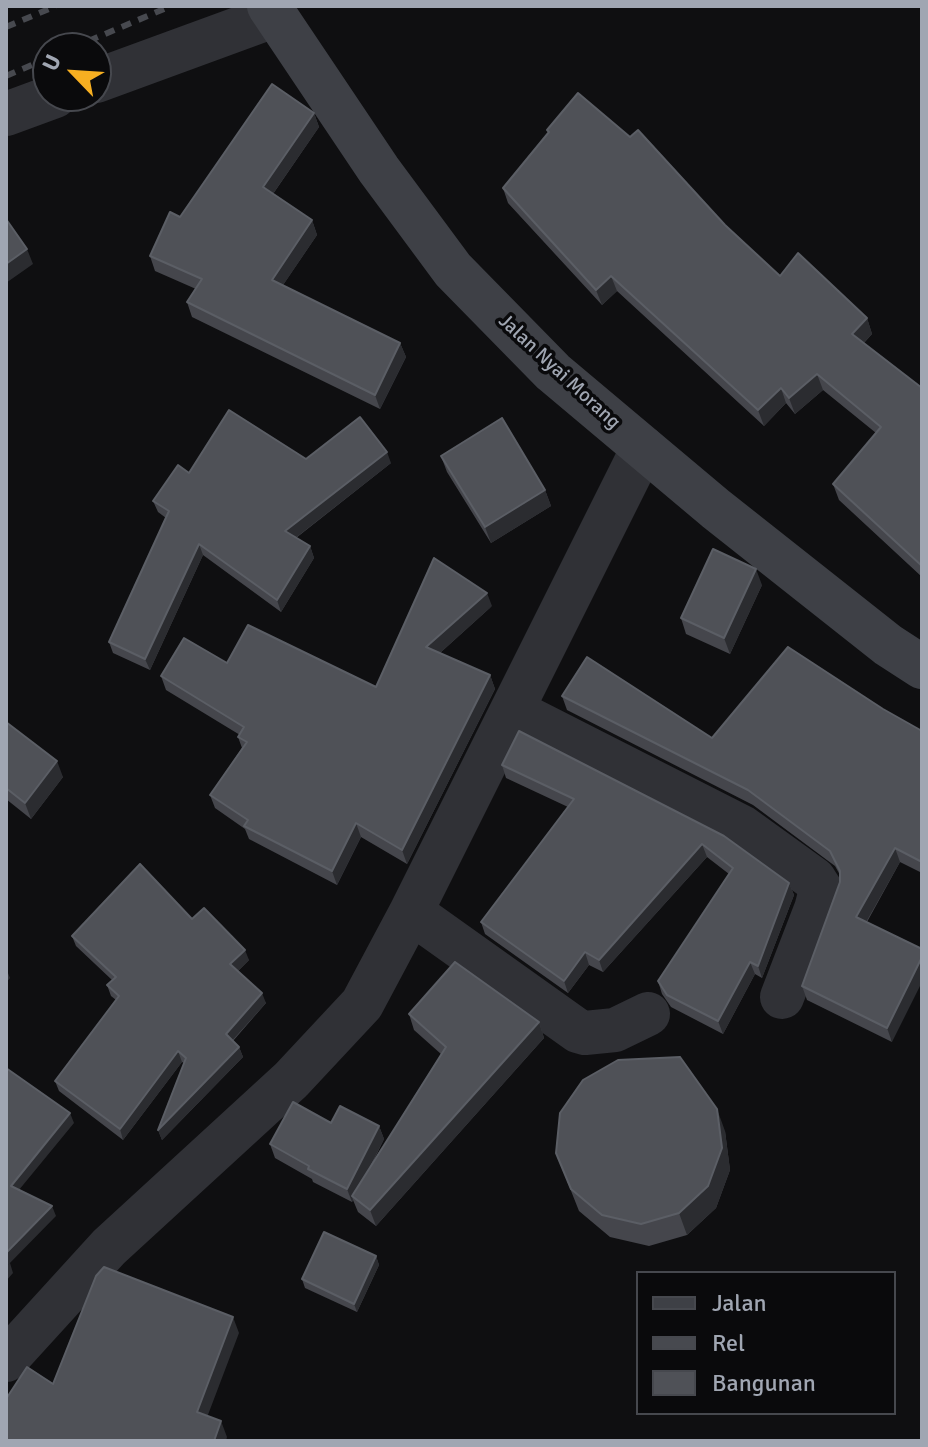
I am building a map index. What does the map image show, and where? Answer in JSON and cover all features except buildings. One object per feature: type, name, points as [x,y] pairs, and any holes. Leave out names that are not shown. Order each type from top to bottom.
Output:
[{"type":"street","points":[[112,75],[273,10]]},
{"type":"street","name":"Jalan Nyai Morang","points":[[273,10],[379,170],[453,270],[553,372],[716,509],[888,645],[922,667]]},
{"type":"street","points":[[6,114],[32,104]]},
{"type":"street","points":[[6,1360],[109,1247],[291,1080],[362,1004],[643,448]]},
{"type":"street","points":[[512,710],[742,827],[814,879],[821,890],[782,997]]},
{"type":"street","points":[[411,912],[578,1031],[615,1030],[648,1014]]},
{"type":"railway","points":[[6,27],[56,6]]},
{"type":"railway","points":[[110,32],[171,6]]},
{"type":"railway","points":[[6,76],[32,65]]}]
